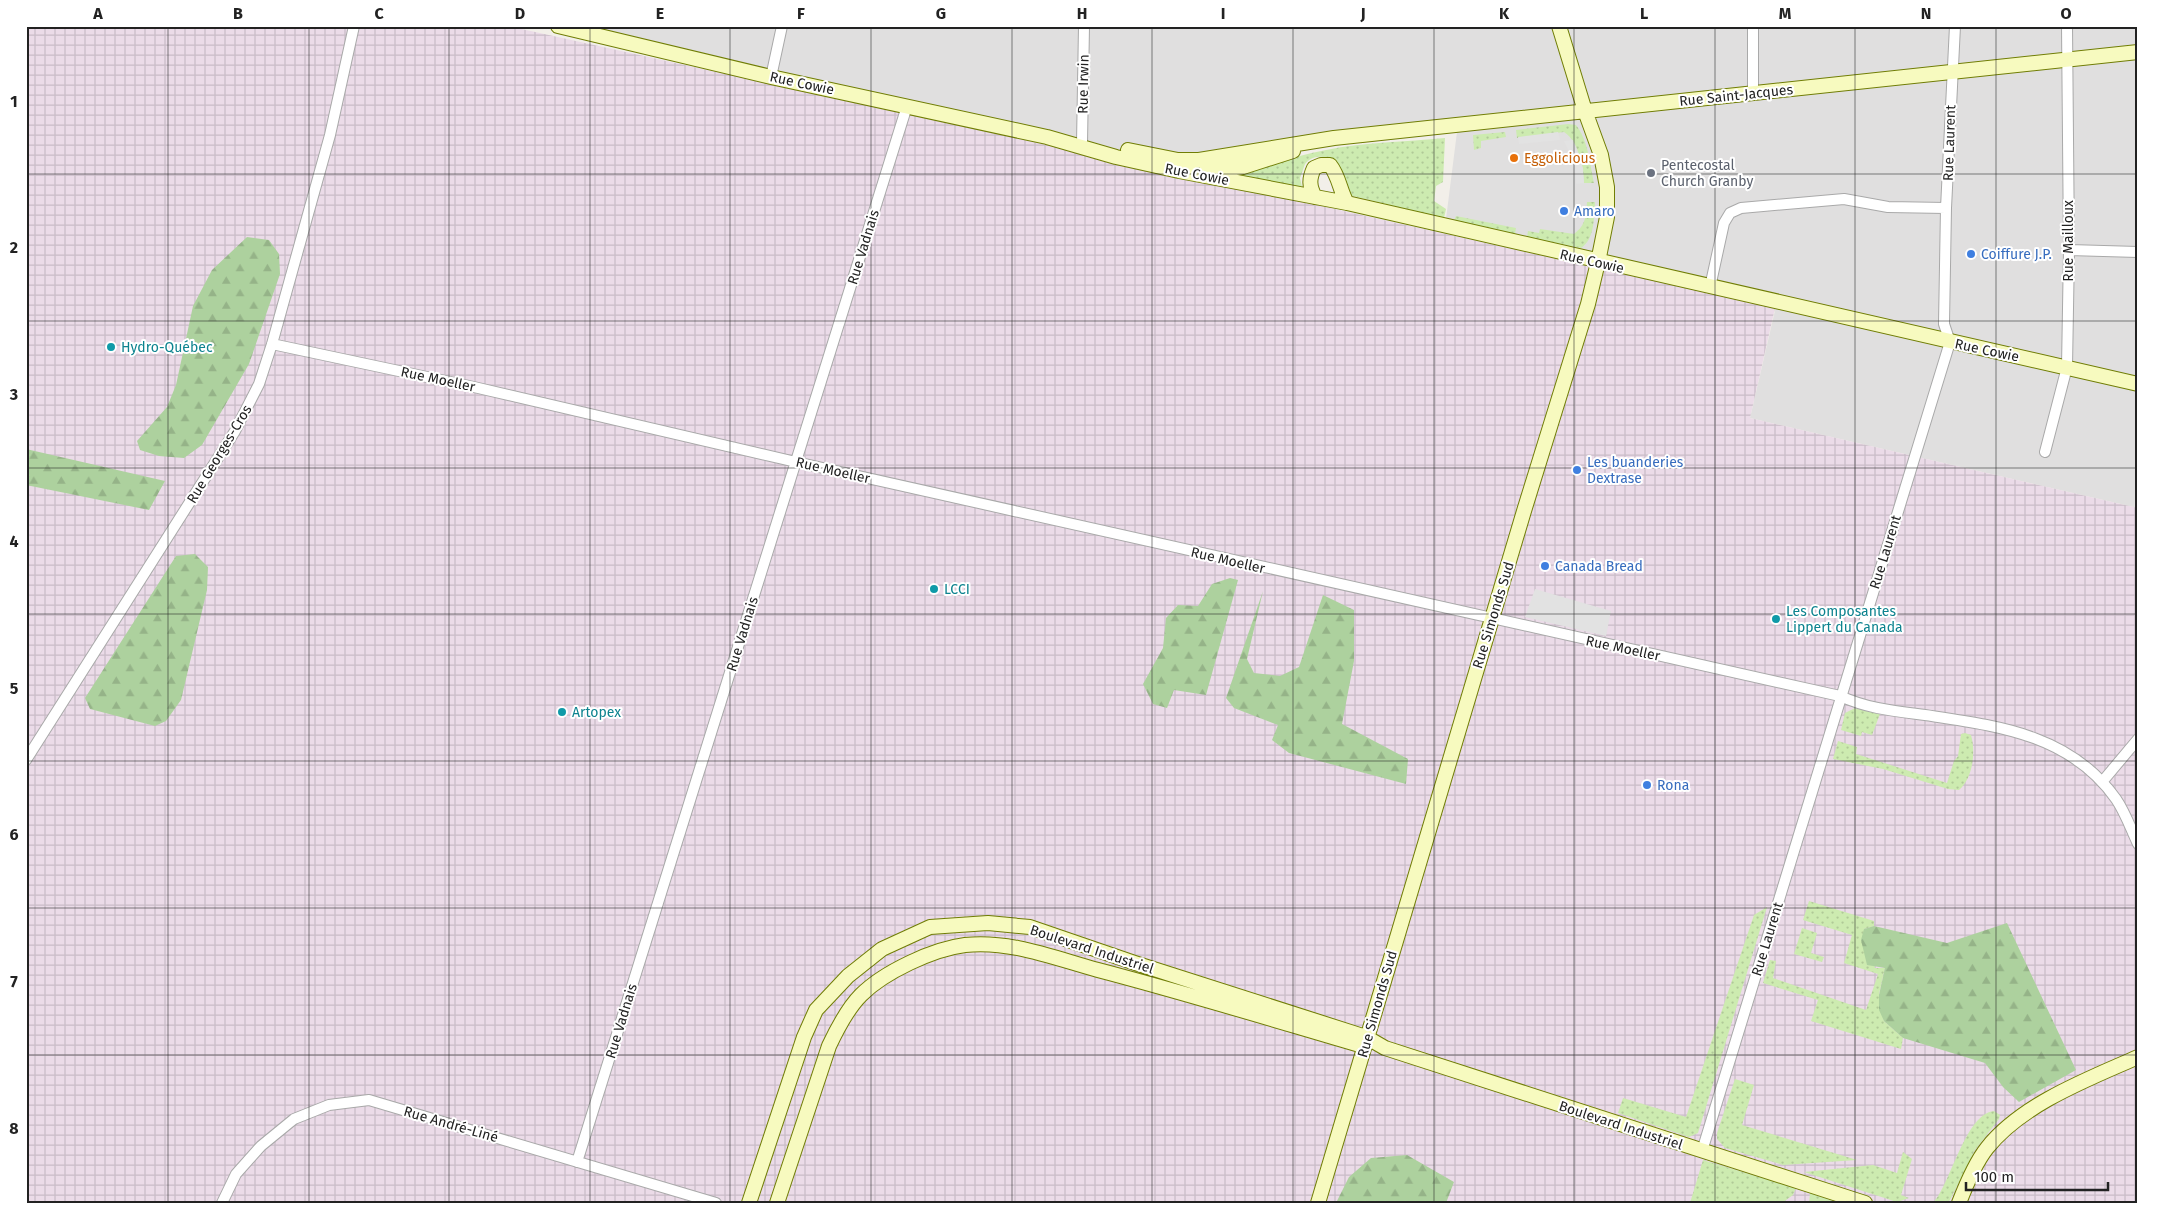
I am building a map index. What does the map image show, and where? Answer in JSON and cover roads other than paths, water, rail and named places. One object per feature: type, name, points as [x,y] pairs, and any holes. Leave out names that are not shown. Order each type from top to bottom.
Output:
[{"type":"street","name":"Rue Georges-Cros","points":[[26,760],[236,431],[259,384],[272,344],[330,135],[354,26]]},
{"type":"street","name":"Rue Cowie","points":[[558,26],[772,77],[1082,143]]},
{"type":"street","points":[[772,77],[782,26]]},
{"type":"street","name":"Rue Irwin","points":[[1082,143],[1084,26]]},
{"type":"street","name":"Rue Simonds Sud","points":[[1318,1203],[1588,304],[1598,262],[1607,217],[1607,187],[1601,155],[1585,111],[1559,26]]},
{"type":"street","points":[[1753,26],[1753,94]]},
{"type":"street","name":"Rue Laurent","points":[[1702,1151],[1950,342],[1944,324],[1946,208],[1955,26]]},
{"type":"street","name":"Rue Mailloux","points":[[2045,452],[2067,367],[2069,250],[2067,26]]},
{"type":"street","name":"Rue Saint-Jacques","points":[[1082,143],[1178,160],[1199,160],[1334,138],[2138,52]]},
{"type":"street","name":"Rue Vadnais","points":[[577,1162],[907,106]]},
{"type":"street","name":"Rue Cowie","points":[[1047,137],[1116,157],[1347,204],[2138,384]]},
{"type":"street","name":"Rue Saint-Jacques","points":[[1178,171],[1208,172],[1242,167],[1334,138]]},
{"type":"street","points":[[1315,197],[1310,188],[1310,177],[1314,168],[1322,164],[1330,165],[1335,172],[1340,191],[1347,204]]},
{"type":"street","points":[[1710,287],[1724,223],[1730,213],[1741,208],[1844,199],[1888,207],[1946,208]]},
{"type":"street","points":[[2069,250],[2138,252]]},
{"type":"street","name":"Rue Moeller","points":[[272,344],[483,389],[1492,620],[1840,696],[1863,706],[1963,721],[2008,730],[2042,740],[2072,755],[2102,782],[2117,801],[2138,844]]},
{"type":"street","points":[[2102,782],[2138,739]]},
{"type":"street","name":"Boulevard Industriel","points":[[749,1203],[804,1037],[816,1010],[848,976],[882,949],[930,927],[988,923],[1030,927],[1365,1042]]},
{"type":"street","name":"Boulevard Industriel","points":[[777,1203],[829,1046],[838,1027],[860,995],[891,973],[936,952],[964,945],[1004,944],[1378,1045],[1865,1203]]},
{"type":"street","points":[[1959,1203],[1986,1149],[2026,1113],[2076,1084],[2138,1057]]},
{"type":"street","name":"Rue André-Liné","points":[[222,1203],[236,1174],[260,1146],[294,1119],[329,1105],[369,1100],[716,1203]]},
{"type":"place","name":"Eggolicious","points":[[1514,158]]},
{"type":"place","name":"Pentecostal Church Granby","points":[[1651,173]]},
{"type":"place","name":"Amaro","points":[[1564,211]]},
{"type":"place","name":"Coiffure J.P.","points":[[1971,254]]},
{"type":"place","name":"Hydro-Québec","points":[[111,347]]},
{"type":"place","name":"Les buanderies Dextrase","points":[[1577,470]]},
{"type":"place","name":"Canada Bread","points":[[1545,566]]},
{"type":"place","name":"LCCI","points":[[934,589]]},
{"type":"place","name":"Les Composantes Lippert du Canada","points":[[1776,619]]},
{"type":"place","name":"Artopex","points":[[562,712]]},
{"type":"place","name":"Rona","points":[[1647,785]]}]
